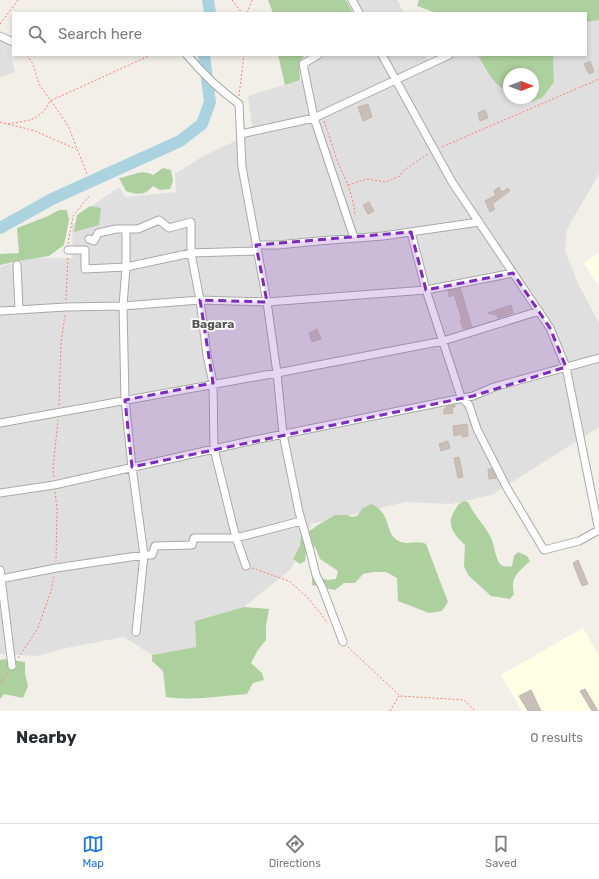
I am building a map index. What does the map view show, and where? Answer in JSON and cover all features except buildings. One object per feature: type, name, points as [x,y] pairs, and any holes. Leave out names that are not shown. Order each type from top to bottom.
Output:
[{"type":"street","points":[[352,0],[358,12]]},
{"type":"street","points":[[0,36],[12,42]]},
{"type":"street","points":[[188,56],[218,89],[239,104],[242,168],[267,302],[277,372],[283,434],[301,520],[316,574],[343,642]]},
{"type":"street","points":[[316,56],[303,64],[314,118],[354,238]]},
{"type":"street","points":[[383,56],[452,182],[550,328],[566,367],[599,530],[579,541],[544,550],[507,488],[477,429],[469,405],[461,397],[426,290],[411,232]]},
{"type":"street","points":[[241,134],[322,115],[447,56]]},
{"type":"street","points":[[89,239],[94,241],[98,233],[116,229],[138,229],[159,220],[169,228],[191,222],[191,253],[200,300],[207,355],[213,383],[214,449],[236,538],[246,566]]},
{"type":"street","points":[[68,250],[85,250],[85,269],[126,267],[191,253],[384,236],[479,222]]},
{"type":"street","points":[[126,229],[126,267],[123,306],[125,400],[132,468],[144,555],[136,632]]},
{"type":"street","points":[[17,265],[19,309]]},
{"type":"street","points":[[0,310],[123,306],[200,300],[267,302],[426,290],[513,273]]},
{"type":"street","points":[[0,423],[443,341],[538,310]]},
{"type":"street","points":[[0,494],[54,485],[283,434],[360,420],[461,397],[473,396],[494,387],[599,358]]},
{"type":"street","points":[[1,579],[56,568],[152,555],[155,546],[192,545],[194,538],[236,538],[301,520]]},
{"type":"street","points":[[0,570],[12,666]]},
{"type":"path","points":[[0,24],[18,0]]},
{"type":"path","points":[[232,0],[241,12]]},
{"type":"path","points":[[248,12],[252,0]]},
{"type":"path","points":[[28,56],[33,64],[39,84],[69,128],[87,174]]},
{"type":"path","points":[[8,124],[34,120],[47,107],[50,101],[149,56]]},
{"type":"path","points":[[239,104],[239,87],[244,56]]},
{"type":"path","points":[[348,185],[366,179],[386,182],[400,176],[403,171],[434,150],[599,79]]},
{"type":"path","points":[[322,115],[338,162],[348,185],[354,206],[355,222]]},
{"type":"path","points":[[0,122],[35,131],[76,149]]},
{"type":"path","points":[[0,682],[38,628],[51,591],[56,568],[57,508],[53,469],[57,434],[61,343],[68,290],[68,242],[73,216],[90,195]]},
{"type":"path","points":[[246,566],[289,581],[308,598],[330,626]]},
{"type":"path","points":[[343,642],[400,696],[464,700],[474,711]]},
{"type":"path","points":[[390,711],[400,696]]},
{"type":"highlighted area","points":[[411,232],[426,290],[513,273],[550,328],[566,367],[473,396],[132,467],[125,400],[213,383],[200,300],[267,302],[256,245]]},
{"type":"shaded area","points":[[354,0],[397,0],[403,12],[360,12]]},
{"type":"shaded area","points":[[599,20],[599,174],[567,229],[565,251],[579,286],[599,323],[599,427],[492,495],[451,504],[406,502],[311,524],[292,568],[244,607],[195,621],[196,647],[152,655],[124,637],[61,649],[38,656],[0,654],[0,612],[2,611],[0,601],[0,267],[30,258],[73,258],[72,225],[96,203],[119,187],[125,197],[176,192],[175,174],[203,156],[253,133],[248,96],[309,77],[308,57],[310,56],[426,56],[431,67],[456,56],[478,56],[486,72],[503,89],[503,104],[539,104],[539,95],[554,82],[554,56],[587,56],[587,22]]},
{"type":"shaded area","points":[[0,40],[8,42],[15,72],[0,77]]},
{"type":"shaded area","points":[[599,253],[599,287],[584,263]]},
{"type":"shaded area","points":[[583,628],[599,656],[599,711],[522,711],[501,675]]},
{"type":"green space","points":[[268,0],[346,0],[352,12],[273,12]]},
{"type":"green space","points":[[419,0],[599,0],[599,20],[587,22],[587,12],[434,12],[417,6]]},
{"type":"green space","points":[[278,56],[304,56],[299,62],[300,80],[285,85]]},
{"type":"green space","points":[[479,56],[554,56],[554,82],[543,97],[539,99],[539,68],[503,68],[503,88],[494,81]]},
{"type":"green space","points":[[163,168],[171,170],[173,181],[170,189],[160,190],[153,186],[147,192],[141,194],[134,193],[126,191],[119,178],[141,172],[153,175]]},
{"type":"green space","points":[[90,206],[101,208],[99,225],[74,232],[77,215]]},
{"type":"green space","points":[[59,210],[67,210],[69,220],[64,245],[49,256],[0,265],[0,254],[19,253],[17,228]]},
{"type":"green space","points":[[464,501],[468,502],[473,512],[487,530],[500,564],[503,566],[512,566],[514,556],[518,552],[527,556],[530,561],[516,575],[513,583],[514,594],[510,599],[491,596],[468,575],[464,566],[465,545],[454,533],[451,525],[452,515],[459,504]]},
{"type":"green space","points":[[371,504],[383,513],[395,539],[404,543],[419,542],[426,544],[448,602],[442,611],[429,613],[398,601],[397,578],[386,572],[363,574],[355,583],[344,583],[335,590],[312,585],[312,576],[328,580],[336,579],[338,571],[320,559],[311,542],[306,550],[305,561],[300,564],[293,559],[300,546],[301,537],[318,525],[335,515],[347,515],[352,517],[357,516],[363,508]]},
{"type":"green space","points":[[244,607],[269,609],[266,626],[266,640],[258,650],[251,663],[262,673],[264,680],[253,683],[247,694],[197,698],[166,697],[163,671],[152,661],[152,655],[196,647],[195,621]]},
{"type":"green space","points":[[5,659],[25,662],[25,674],[28,686],[23,698],[4,694],[0,699],[0,660]]},
{"type":"waterway","points":[[208,0],[210,12]]},
{"type":"waterway","points":[[0,228],[52,199],[180,141],[202,124],[210,102],[204,56]]},
{"type":"district","name":"Bagara","points":[[213,324]]}]
